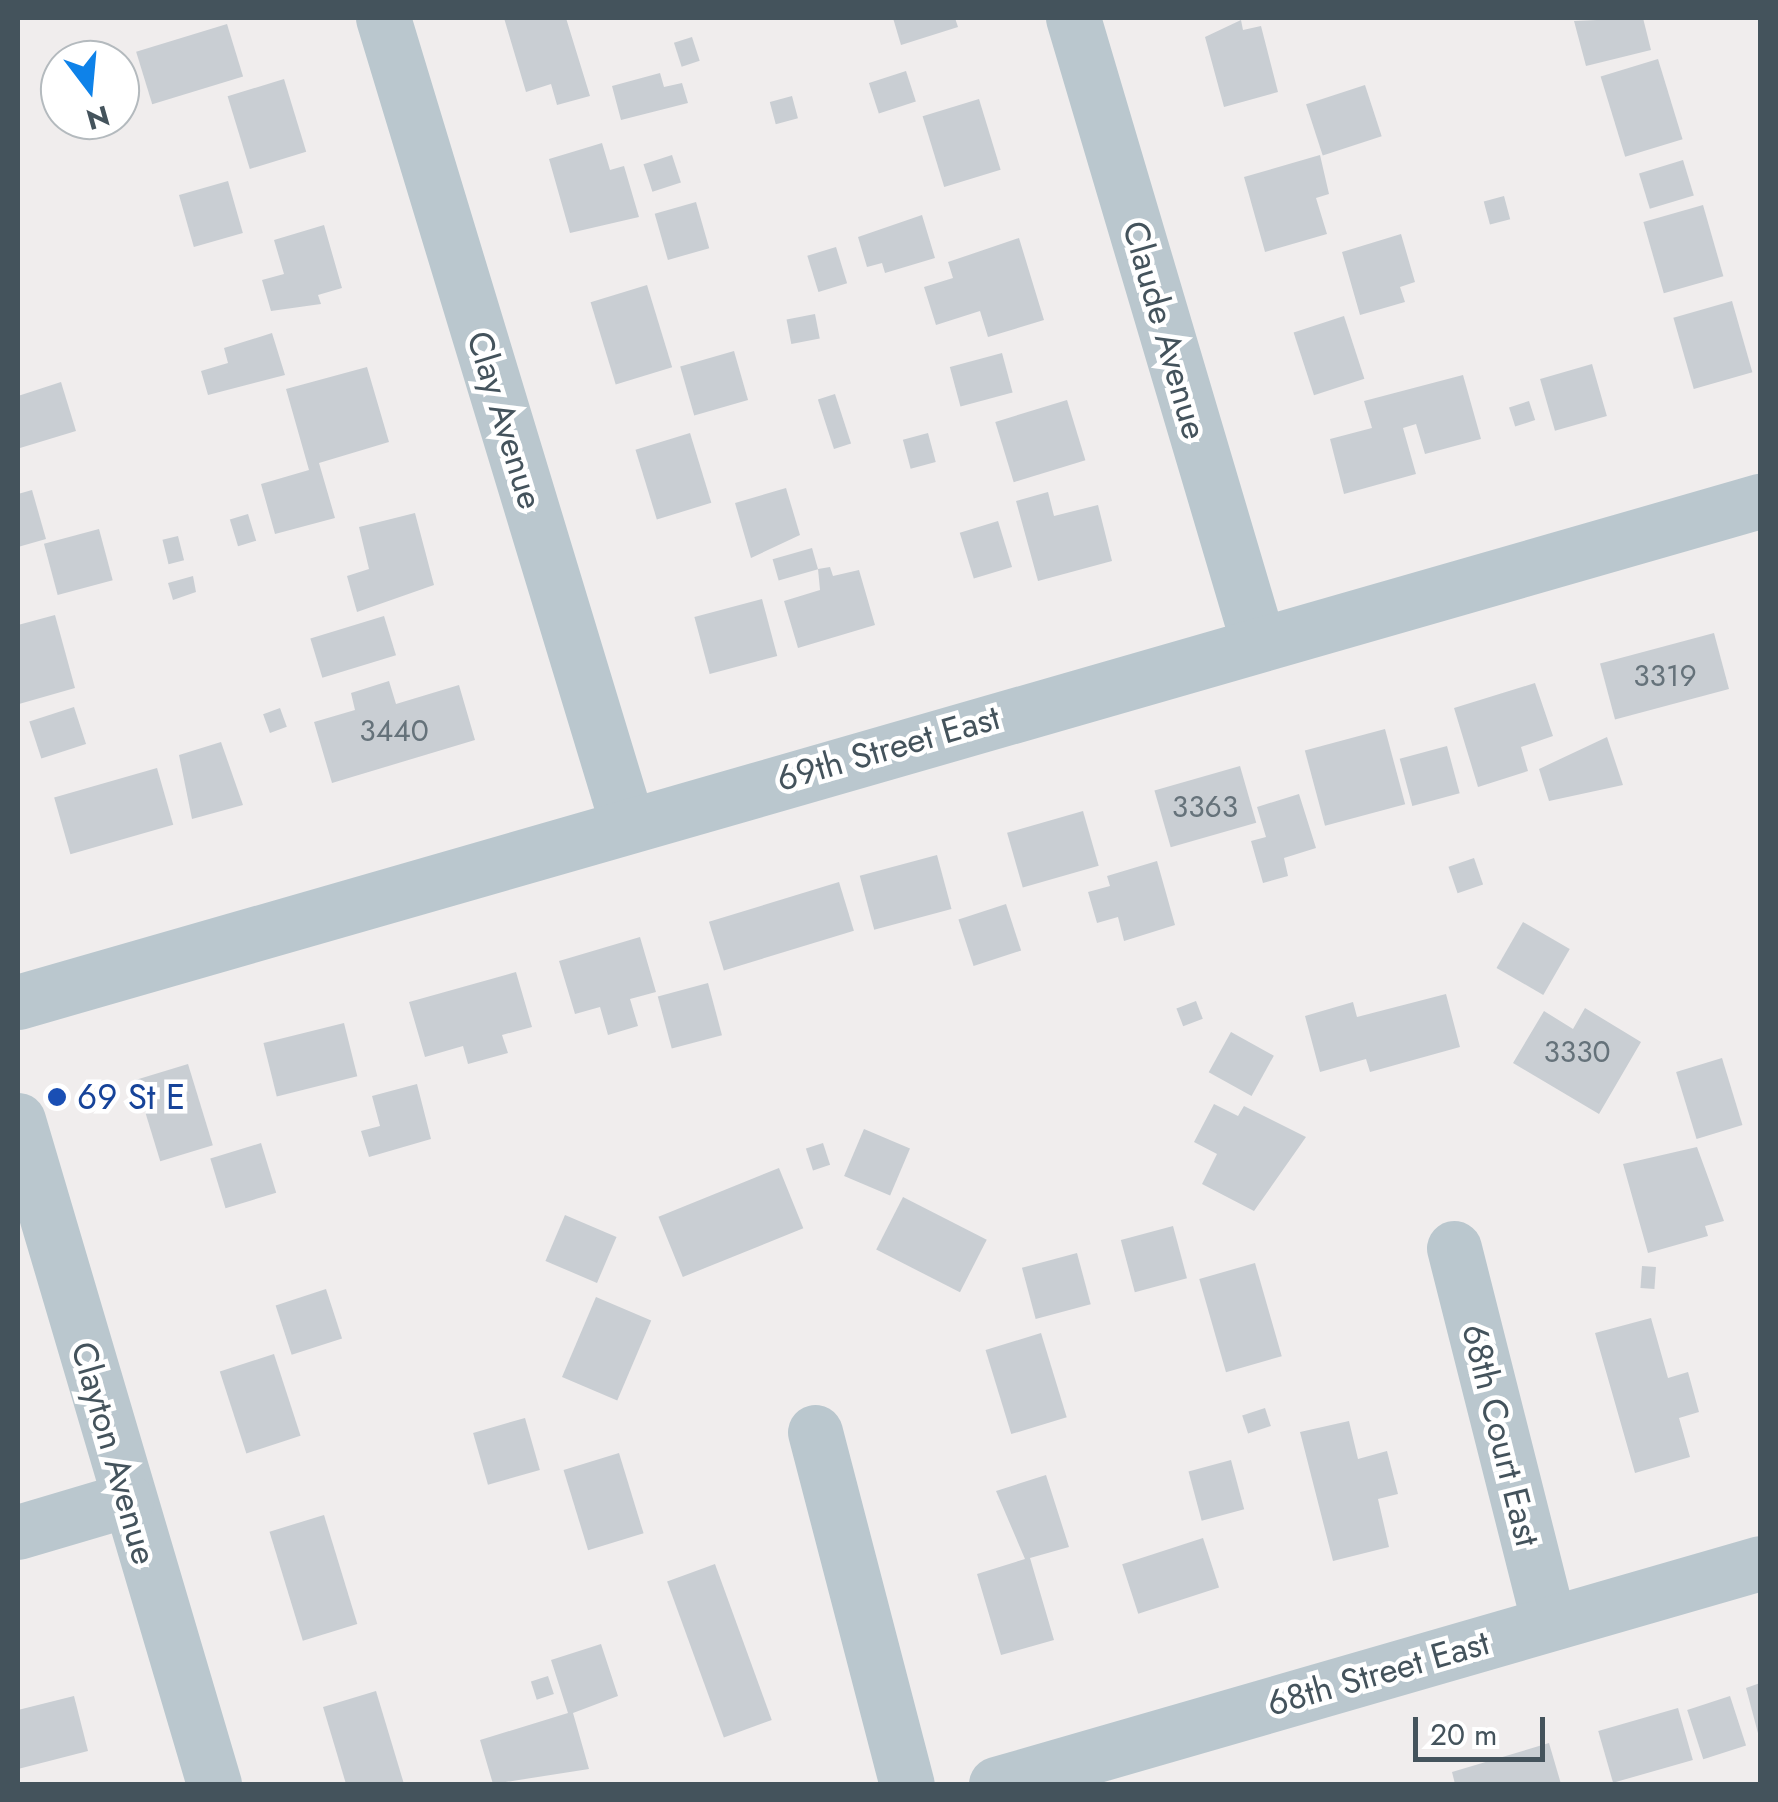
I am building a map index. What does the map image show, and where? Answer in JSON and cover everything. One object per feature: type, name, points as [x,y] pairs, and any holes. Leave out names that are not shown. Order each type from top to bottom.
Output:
[{"type":"street","name":"Clay Avenue","points":[[383,18],[627,823]]},
{"type":"street","name":"Claude Avenue","points":[[1073,18],[1258,642]]},
{"type":"street","name":"69th Street East","points":[[18,1002],[627,823],[1760,501]]},
{"type":"street","name":"Clayton Avenue","points":[[18,1120],[126,1500],[214,1784]]},
{"type":"street","name":"68th Court East","points":[[1454,1248],[1549,1623]]},
{"type":"street","points":[[815,1432],[907,1784]]},
{"type":"street","points":[[18,1532],[126,1500]]},
{"type":"street","name":"68th Street East","points":[[996,1784],[1760,1563]]},
{"type":"building","points":[[504,18],[566,18],[590,96],[557,105],[551,84],[526,92]]},
{"type":"building","points":[[893,18],[955,18],[958,27],[901,45]]},
{"type":"building","points":[[1643,18],[1651,50],[1586,66],[1574,21]]},
{"type":"building","points":[[1241,20],[1243,30],[1261,26],[1278,92],[1224,107],[1205,37]]},
{"type":"building","points":[[227,24],[243,77],[152,104],[140,64],[140,51]]},
{"type":"building","points":[[692,37],[700,61],[682,67],[674,43]]},
{"type":"building","points":[[1658,59],[1683,139],[1625,157],[1601,77]]},
{"type":"building","points":[[906,71],[916,101],[879,113],[869,83]]},
{"type":"building","points":[[660,73],[664,87],[682,83],[688,103],[621,120],[612,86]]},
{"type":"building","points":[[284,79],[306,152],[250,169],[228,96]]},
{"type":"building","points":[[1365,85],[1382,136],[1323,156],[1306,104]]},
{"type":"building","points":[[792,96],[798,118],[776,124],[770,102]]},
{"type":"building","points":[[979,99],[1001,170],[944,187],[923,116]]},
{"type":"building","points":[[602,143],[610,170],[624,166],[639,217],[570,233],[549,159]]},
{"type":"building","points":[[672,155],[681,183],[652,192],[643,164]]},
{"type":"building","points":[[1320,155],[1329,194],[1316,198],[1327,234],[1265,252],[1244,177]]},
{"type":"building","points":[[1683,160],[1694,195],[1650,209],[1639,173]]},
{"type":"building","points":[[228,181],[243,233],[194,247],[179,195]]},
{"type":"building","points":[[1504,196],[1510,219],[1490,225],[1484,201]]},
{"type":"building","points":[[696,202],[709,248],[668,260],[655,214]]},
{"type":"building","points":[[1703,205],[1723,276],[1664,293],[1643,222]]},
{"type":"building","points":[[922,215],[935,258],[885,273],[882,263],[867,267],[858,237]]},
{"type":"building","points":[[324,225],[342,288],[318,295],[321,304],[271,311],[262,280],[284,274],[274,240]]},
{"type":"building","points":[[1401,234],[1415,282],[1400,287],[1405,302],[1360,315],[1342,252]]},
{"type":"building","points":[[1019,238],[1044,320],[988,337],[980,311],[936,325],[924,287],[953,278],[948,262]]},
{"type":"building","points":[[836,247],[847,283],[818,292],[807,256]]},
{"type":"building","points":[[647,285],[672,367],[616,384],[591,302]]},
{"type":"building","points":[[1732,301],[1752,372],[1694,389],[1673,318]]},
{"type":"building","points":[[815,314],[820,339],[791,344],[787,320]]},
{"type":"building","points":[[1344,316],[1364,379],[1314,395],[1294,332]]},
{"type":"building","points":[[272,333],[285,375],[208,395],[201,371],[228,363],[224,348]]},
{"type":"building","points":[[734,351],[748,400],[694,415],[680,366]]},
{"type":"building","points":[[1002,353],[1013,393],[960,407],[950,367]]},
{"type":"building","points":[[1592,364],[1607,416],[1555,431],[1540,379]]},
{"type":"building","points":[[367,367],[389,442],[319,463],[335,518],[275,534],[261,484],[309,470],[286,389]]},
{"type":"building","points":[[1463,375],[1481,439],[1425,454],[1416,424],[1403,428],[1416,474],[1344,494],[1330,439],[1372,428],[1364,401]]},
{"type":"building","points":[[61,382],[76,431],[20,448],[18,396]]},
{"type":"building","points":[[835,394],[851,443],[834,449],[818,400]]},
{"type":"building","points":[[1067,400],[1085,460],[1014,482],[995,422]]},
{"type":"building","points":[[1529,401],[1535,420],[1515,427],[1509,407]]},
{"type":"building","points":[[690,433],[711,503],[657,519],[635,450]]},
{"type":"building","points":[[928,433],[936,462],[911,469],[903,440]]},
{"type":"building","points":[[786,488],[800,535],[751,558],[735,503]]},
{"type":"building","points":[[32,490],[46,539],[18,547],[18,494]]},
{"type":"building","points":[[1048,492],[1054,516],[1098,505],[1112,561],[1038,581],[1016,501]]},
{"type":"building","points":[[415,513],[434,585],[357,612],[347,576],[369,569],[359,527]]},
{"type":"building","points":[[248,514],[256,541],[238,546],[230,520]]},
{"type":"building","points":[[998,521],[1012,567],[974,579],[960,533]]},
{"type":"building","points":[[99,529],[113,580],[58,595],[44,544]]},
{"type":"building","points":[[178,536],[184,560],[169,564],[162,540]]},
{"type":"building","points":[[812,548],[818,569],[779,580],[773,559]]},
{"type":"building","points":[[830,567],[833,576],[859,570],[875,625],[798,648],[784,601],[820,590],[818,569]]},
{"type":"building","points":[[193,576],[196,592],[173,600],[168,583]]},
{"type":"building","points":[[762,599],[777,656],[710,674],[694,617]]},
{"type":"building","points":[[55,615],[75,688],[19,704],[18,625]]},
{"type":"building","points":[[384,616],[396,655],[322,678],[310,639]]},
{"type":"building","points":[[1714,633],[1729,689],[1615,720],[1600,664]]},
{"type":"building","points":[[389,681],[396,704],[459,685],[475,740],[332,783],[314,722],[355,710],[351,693]]},
{"type":"building","points":[[1535,683],[1553,736],[1521,747],[1528,771],[1478,787],[1454,708]]},
{"type":"building","points":[[74,707],[86,744],[41,759],[29,722]]},
{"type":"building","points":[[280,708],[287,727],[270,733],[263,714]]},
{"type":"building","points":[[1385,729],[1405,804],[1325,826],[1305,750]]},
{"type":"building","points":[[1607,737],[1623,785],[1549,801],[1539,769]]},
{"type":"building","points":[[221,742],[243,805],[192,819],[179,755]]},
{"type":"building","points":[[1447,746],[1460,793],[1412,806],[1400,759]]},
{"type":"building","points":[[1240,766],[1256,823],[1171,847],[1154,791]]},
{"type":"building","points":[[157,768],[173,825],[70,854],[54,797]]},
{"type":"building","points":[[1299,794],[1316,848],[1284,858],[1288,876],[1263,883],[1251,841],[1266,837],[1257,807]]},
{"type":"building","points":[[1083,811],[1099,866],[1023,888],[1007,833]]},
{"type":"building","points":[[937,855],[951,909],[874,930],[860,876]]},
{"type":"building","points":[[1474,858],[1483,884],[1458,893],[1448,867]]},
{"type":"building","points":[[1157,861],[1175,925],[1124,941],[1118,917],[1097,923],[1088,892],[1110,886],[1107,876]]},
{"type":"building","points":[[839,882],[854,931],[724,971],[709,922]]},
{"type":"building","points":[[1006,904],[1021,951],[974,966],[958,919]]},
{"type":"building","points":[[1523,922],[1570,949],[1543,995],[1496,968]]},
{"type":"building","points":[[640,937],[656,992],[630,999],[638,1026],[608,1035],[600,1007],[575,1014],[559,961]]},
{"type":"building","points":[[516,972],[532,1027],[502,1035],[508,1053],[468,1064],[463,1046],[425,1057],[409,1002]]},
{"type":"building","points":[[708,983],[722,1035],[672,1049],[658,996]]},
{"type":"building","points":[[1446,994],[1460,1047],[1370,1072],[1366,1059],[1320,1072],[1305,1016],[1353,1002],[1357,1017]]},
{"type":"building","points":[[1196,1001],[1203,1019],[1183,1026],[1176,1009]]},
{"type":"building","points":[[1585,1008],[1641,1042],[1599,1114],[1513,1063],[1544,1011],[1573,1029]]},
{"type":"building","points":[[344,1023],[357,1076],[277,1096],[263,1043]]},
{"type":"building","points":[[1231,1032],[1274,1056],[1252,1096],[1209,1072]]},
{"type":"building","points":[[1722,1058],[1742,1125],[1697,1139],[1676,1072]]},
{"type":"building","points":[[188,1064],[213,1145],[160,1161],[135,1080]]},
{"type":"building","points":[[417,1084],[431,1139],[369,1157],[361,1131],[380,1126],[372,1096]]},
{"type":"building","points":[[1214,1104],[1238,1116],[1244,1106],[1306,1137],[1254,1211],[1202,1184],[1217,1154],[1194,1142]]},
{"type":"building","points":[[864,1129],[910,1149],[890,1195],[844,1176]]},
{"type":"building","points":[[261,1143],[276,1193],[226,1208],[210,1158]]},
{"type":"building","points":[[823,1143],[830,1165],[813,1170],[806,1149]]},
{"type":"building","points":[[1697,1147],[1724,1221],[1705,1226],[1708,1236],[1648,1253],[1623,1164]]},
{"type":"building","points":[[779,1168],[803,1228],[683,1277],[658,1217]]},
{"type":"building","points":[[903,1197],[987,1240],[960,1292],[876,1250]]},
{"type":"building","points":[[565,1215],[617,1237],[597,1283],[545,1261]]},
{"type":"building","points":[[1173,1226],[1187,1278],[1135,1292],[1121,1240]]},
{"type":"building","points":[[1077,1253],[1091,1304],[1036,1319],[1022,1268]]},
{"type":"building","points":[[1255,1263],[1282,1356],[1226,1372],[1199,1279]]},
{"type":"building","points":[[1642,1266],[1656,1267],[1654,1289],[1640,1288]]},
{"type":"building","points":[[326,1289],[342,1338],[292,1355],[276,1305]]},
{"type":"building","points":[[596,1297],[651,1320],[617,1401],[562,1377]]},
{"type":"building","points":[[1651,1318],[1668,1378],[1688,1372],[1699,1412],[1679,1418],[1690,1457],[1635,1473],[1595,1333]]},
{"type":"building","points":[[1041,1333],[1067,1417],[1011,1434],[986,1350]]},
{"type":"building","points":[[274,1354],[301,1436],[246,1453],[220,1372]]},
{"type":"building","points":[[1265,1408],[1271,1426],[1248,1433],[1242,1415]]},
{"type":"building","points":[[525,1418],[540,1470],[488,1485],[473,1433]]},
{"type":"building","points":[[1349,1421],[1358,1459],[1387,1451],[1398,1494],[1378,1499],[1389,1547],[1333,1561],[1300,1432]]},
{"type":"building","points":[[619,1453],[644,1533],[588,1550],[564,1470]]},
{"type":"building","points":[[1231,1460],[1244,1509],[1202,1521],[1188,1471]]},
{"type":"building","points":[[1046,1475],[1069,1547],[1030,1558],[1054,1640],[1001,1655],[977,1574],[1025,1559],[996,1491]]},
{"type":"building","points":[[324,1515],[357,1624],[303,1641],[269,1532]]},
{"type":"building","points":[[1203,1538],[1219,1587],[1138,1614],[1122,1564]]},
{"type":"building","points":[[715,1564],[772,1720],[724,1737],[667,1581]]},
{"type":"building","points":[[601,1644],[618,1696],[573,1713],[589,1769],[493,1784],[480,1740],[568,1713],[551,1660]]},
{"type":"building","points":[[548,1676],[554,1694],[537,1700],[531,1682]]},
{"type":"building","points":[[1760,1683],[1760,1737],[1759,1737],[1746,1688]]},
{"type":"building","points":[[376,1691],[404,1784],[346,1784],[323,1707]]},
{"type":"building","points":[[74,1696],[88,1751],[18,1769],[18,1710]]},
{"type":"building","points":[[1730,1696],[1746,1745],[1703,1759],[1687,1710]]},
{"type":"building","points":[[1678,1708],[1693,1760],[1613,1783],[1598,1731]]},
{"type":"building","points":[[1549,1743],[1561,1784],[1455,1784],[1452,1772]]},
{"type":"place","name":"69 St E","points":[[57,1097]]}]
